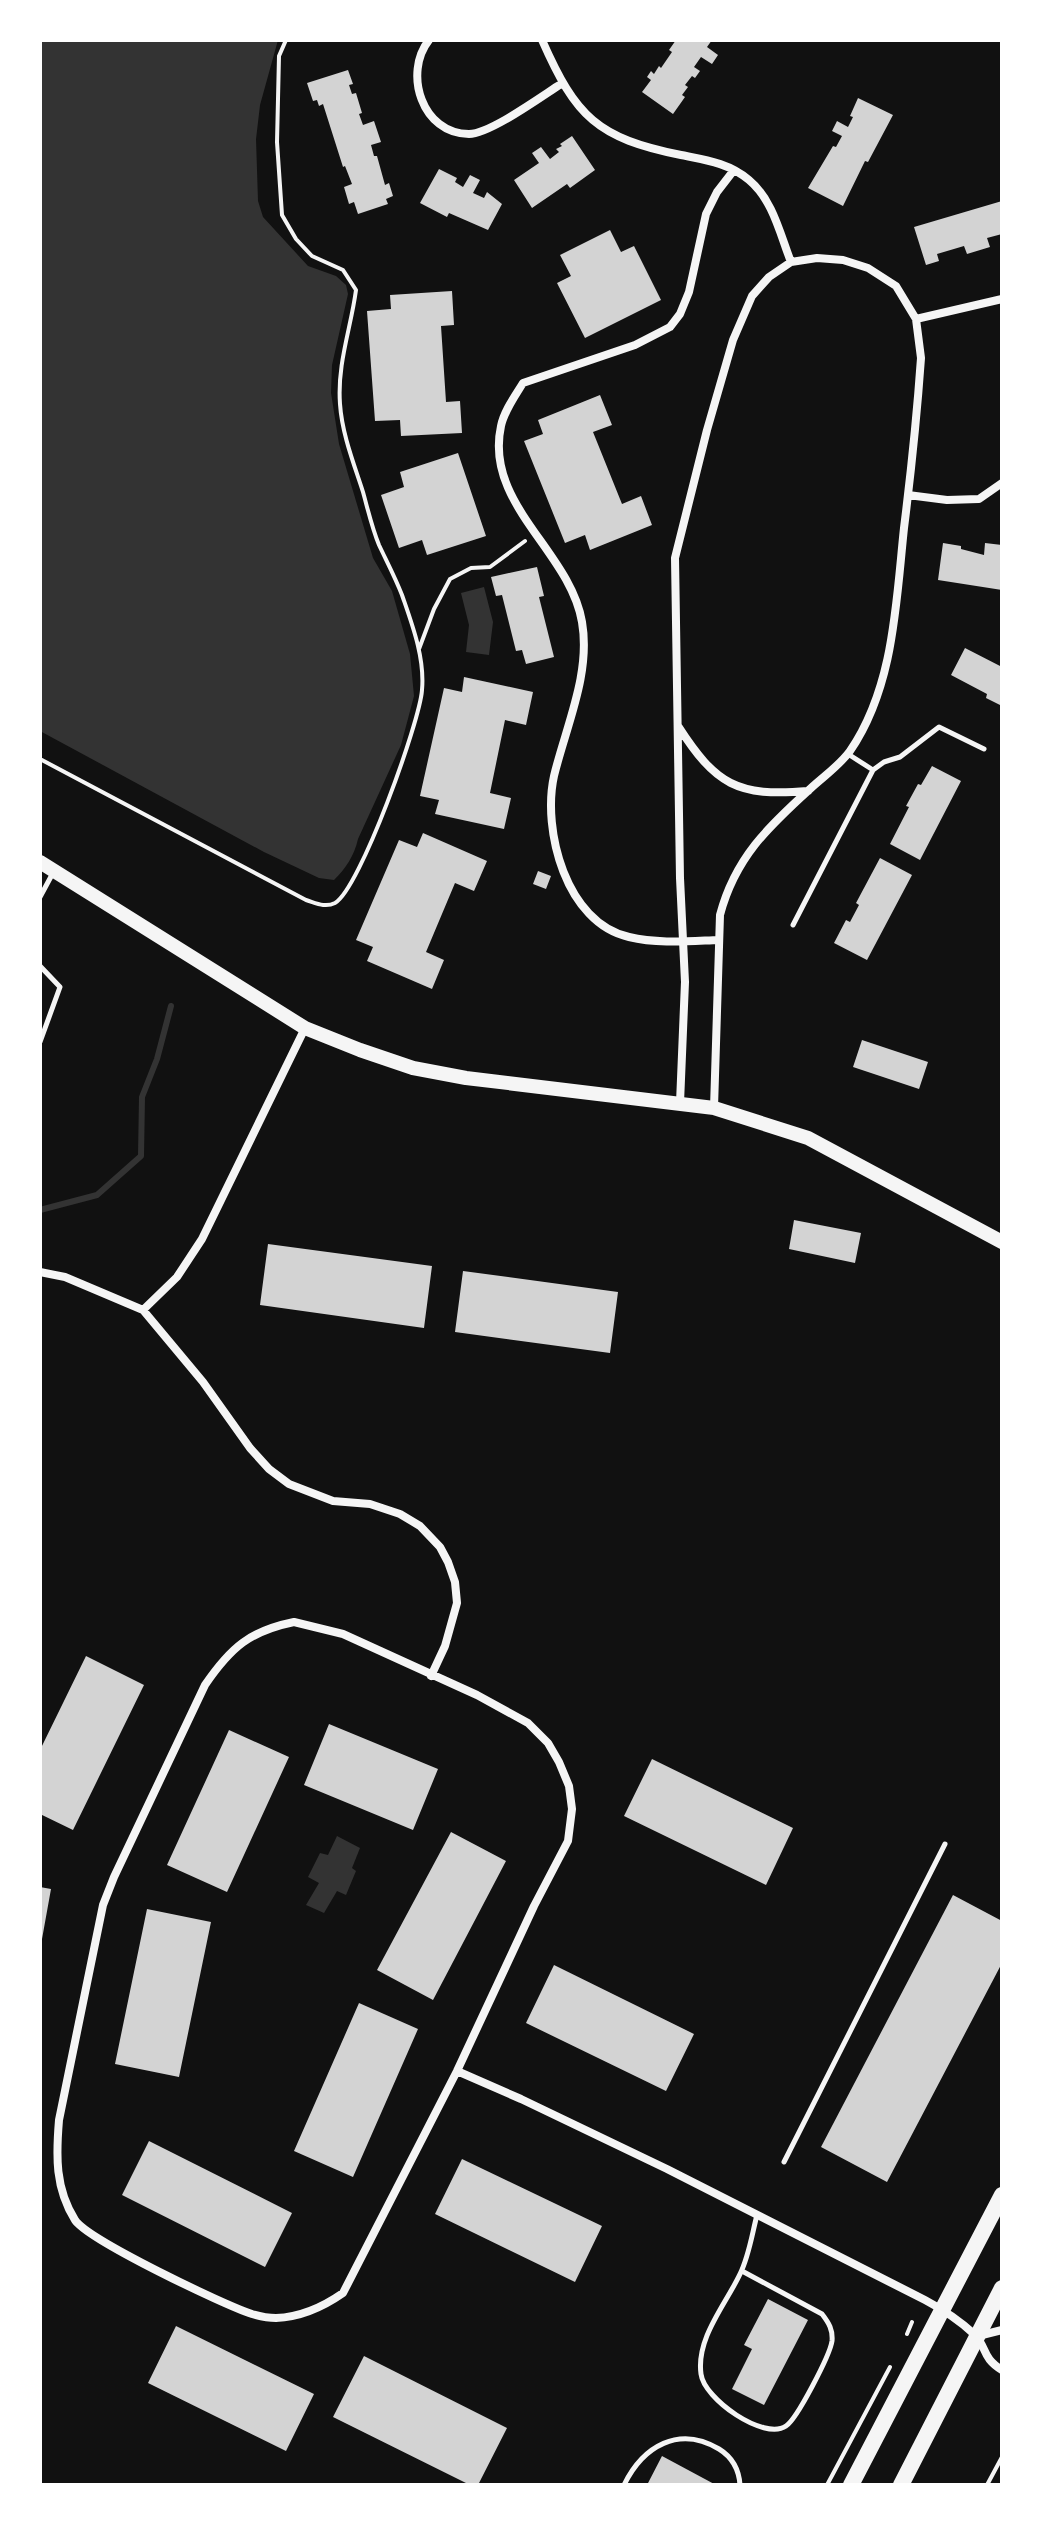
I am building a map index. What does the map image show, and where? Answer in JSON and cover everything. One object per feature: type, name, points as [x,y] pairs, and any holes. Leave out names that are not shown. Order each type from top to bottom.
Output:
[{"type":"main road","points":[[40,862],[305,1028],[360,1050],[413,1068],[466,1078],[714,1108],[808,1138],[1002,1242]]},
{"type":"main road","points":[[851,2485],[1002,2195]]},
{"type":"main road","points":[[901,2485],[1002,2288]]},
{"type":"street","points":[[429,40],[418,61],[416,79],[419,92],[424,106],[435,120],[452,130],[469,134],[488,129],[561,84]]},
{"type":"street","points":[[542,40],[561,84],[587,115],[619,138],[642,147],[718,162],[751,181],[768,203],[791,262]]},
{"type":"street","points":[[719,940],[628,937],[612,931],[589,913],[568,884],[557,857],[552,826],[553,779],[576,695],[585,648],[578,604],[565,574],[516,505],[501,467],[501,424],[523,383],[635,345],[670,327],[680,314],[689,292],[706,214],[717,192],[734,170]]},
{"type":"street","points":[[680,1103],[685,1024],[675,558],[707,430],[743,315],[760,287],[791,262],[817,258],[843,260],[868,268],[896,286],[916,319],[921,358],[892,639],[873,705],[848,754],[758,840],[737,867],[726,891],[720,915],[714,1108]]},
{"type":"street","points":[[916,319],[1002,299]]},
{"type":"street","points":[[908,495],[947,500],[979,499],[1002,483]]},
{"type":"street","points":[[677,725],[699,760],[731,784],[776,794],[808,791]]},
{"type":"street","points":[[143,1310],[177,1277],[202,1239],[305,1028]]},
{"type":"street","points":[[40,1272],[65,1277],[143,1310],[269,1469],[289,1484],[333,1501],[370,1504],[400,1514],[420,1526],[440,1547],[455,1582],[457,1603],[445,1646],[431,1676]]},
{"type":"street","points":[[294,1622],[343,1634],[477,1695],[528,1723],[548,1743],[559,1762],[569,1786],[572,1809],[568,1841],[457,2071],[343,2293],[323,2307],[301,2315],[275,2318],[254,2315],[158,2270],[98,2240],[77,2223],[63,2197],[57,2174],[59,2120],[103,1905],[205,1685],[221,1662],[243,1641],[266,1628],[294,1622]]},
{"type":"street","points":[[457,2071],[521,2099],[942,2309],[977,2337],[988,2362],[1002,2370]]},
{"type":"street","points":[[977,2337],[1002,2330]]},
{"type":"lane","points":[[793,925],[873,770],[884,762],[900,757],[939,727],[984,749]]},
{"type":"lane","points":[[848,754],[873,770]]},
{"type":"lane","points":[[40,897],[54,870]]},
{"type":"lane","points":[[40,966],[60,987],[40,1042]]},
{"type":"lane","points":[[784,2162],[945,1844]]},
{"type":"lane","points":[[742,2271],[822,2314],[831,2325],[829,2354],[793,2420],[784,2428],[772,2430],[756,2425],[720,2405],[708,2393],[701,2376],[702,2355],[712,2326],[742,2271],[757,2215]]},
{"type":"lane","points":[[624,2485],[632,2468],[646,2454],[667,2442],[685,2437],[705,2440],[725,2452],[739,2472],[740,2485]]},
{"type":"path","points":[[40,759],[306,900],[323,905],[334,904],[349,887],[399,773],[423,691],[422,668],[395,576],[378,543],[348,444],[340,406],[340,372],[356,290],[343,270],[312,256],[296,239],[282,215],[277,127],[279,56],[286,40]]},
{"type":"path","points":[[418,652],[434,609],[450,579],[471,568],[490,567],[536,532]]},
{"type":"path","points":[[906,2338],[912,2322]]},
{"type":"path","points":[[827,2485],[892,2362]]},
{"type":"path","points":[[987,2485],[1002,2457]]},
{"type":"shaded area","points":[[40,40],[278,40],[260,105],[256,139],[258,201],[263,217],[308,266],[336,276],[346,285],[348,294],[332,365],[331,393],[339,444],[373,558],[392,591],[410,654],[414,696],[401,745],[352,856],[334,880],[319,878],[264,852],[40,731]]},
{"type":"shaded area","points":[[484,587],[493,622],[489,655],[466,652],[469,625],[461,593]]},
{"type":"shaded area","points":[[337,1836],[360,1848],[352,1868],[356,1871],[346,1895],[337,1891],[324,1913],[306,1905],[319,1883],[308,1877],[320,1853],[328,1855]]},
{"type":"building","points":[[676,40],[712,40],[707,47],[718,55],[712,64],[701,57],[694,67],[700,71],[685,85],[688,87],[682,95],[685,97],[673,114],[642,92],[651,80],[647,77],[651,71],[654,74],[659,66],[661,68]]},
{"type":"building","points":[[348,70],[353,84],[349,85],[352,94],[356,93],[363,125],[374,121],[381,142],[371,145],[385,185],[389,183],[393,196],[386,199],[388,204],[358,214],[354,202],[349,204],[344,187],[352,184],[343,167],[323,104],[319,106],[317,100],[313,101],[307,83]]},
{"type":"building","points":[[858,98],[893,115],[843,206],[808,188],[842,136],[832,131],[837,121],[848,127]]},
{"type":"building","points":[[572,136],[595,170],[570,188],[567,184],[532,208],[514,180],[539,163],[532,153],[541,147],[550,159],[559,152],[556,149],[562,146],[560,144]]},
{"type":"building","points":[[439,169],[457,178],[455,182],[463,187],[470,175],[480,180],[473,193],[484,198],[487,192],[502,204],[488,230],[449,213],[447,217],[420,203]]},
{"type":"building","points":[[1002,201],[1002,234],[987,238],[990,247],[967,254],[964,246],[937,254],[939,261],[926,265],[914,227]]},
{"type":"building","points":[[610,230],[621,252],[634,246],[661,300],[585,338],[557,283],[571,276],[560,255]]},
{"type":"building","points":[[452,291],[454,325],[441,326],[446,402],[460,401],[462,433],[401,436],[400,420],[375,421],[367,311],[391,309],[390,295]]},
{"type":"building","points":[[600,395],[612,425],[593,432],[622,504],[641,496],[652,525],[590,550],[585,535],[565,543],[524,441],[543,434],[538,420]]},
{"type":"building","points":[[458,453],[486,536],[427,555],[422,540],[399,548],[381,495],[404,487],[400,472]]},
{"type":"building","points":[[943,543],[984,555],[985,543],[1002,545],[1002,590],[938,580]]},
{"type":"building","points":[[537,567],[544,596],[539,597],[554,657],[526,664],[522,650],[516,651],[502,595],[496,596],[491,577]]},
{"type":"building","points":[[965,648],[1002,667],[1002,706],[986,698],[987,694],[951,675]]},
{"type":"building","points":[[464,677],[533,692],[526,725],[505,720],[490,793],[511,798],[504,829],[435,814],[439,800],[420,796],[444,688],[462,692]]},
{"type":"building","points":[[932,766],[961,781],[920,860],[890,844],[909,807],[906,806]]},
{"type":"building","points":[[423,833],[487,861],[474,891],[455,883],[426,952],[444,960],[432,989],[367,961],[373,947],[356,940],[399,840],[417,847]]},
{"type":"building","points":[[880,858],[912,875],[867,960],[834,943],[846,920],[850,922],[859,905],[856,903]]},
{"type":"building","points":[[538,871],[551,876],[546,889],[533,884]]},
{"type":"building","points":[[862,1040],[928,1062],[919,1089],[853,1067]]},
{"type":"building","points":[[794,1220],[861,1233],[855,1263],[789,1249]]},
{"type":"building","points":[[268,1244],[432,1266],[424,1328],[260,1305]]},
{"type":"building","points":[[463,1271],[618,1292],[610,1353],[455,1332]]},
{"type":"building","points":[[86,1656],[144,1685],[73,1830],[40,1814],[40,1750]]},
{"type":"building","points":[[329,1724],[438,1769],[413,1830],[304,1785]]},
{"type":"building","points":[[229,1730],[289,1757],[227,1892],[167,1865]]},
{"type":"building","points":[[652,1759],[793,1828],[766,1885],[624,1816]]},
{"type":"building","points":[[451,1832],[506,1861],[433,2000],[377,1970]]},
{"type":"building","points":[[40,1887],[51,1889],[42,1939],[40,1939]]},
{"type":"building","points":[[953,1895],[1002,1921],[1002,1963],[887,2182],[821,2147]]},
{"type":"building","points":[[147,1909],[211,1922],[179,2077],[115,2064]]},
{"type":"building","points":[[554,1965],[694,2034],[666,2091],[526,2023]]},
{"type":"building","points":[[359,2003],[418,2029],[353,2177],[294,2151]]},
{"type":"building","points":[[149,2141],[292,2213],[265,2267],[122,2195]]},
{"type":"building","points":[[462,2159],[602,2226],[575,2282],[435,2214]]},
{"type":"building","points":[[768,2299],[808,2320],[764,2405],[732,2389],[752,2349],[744,2345]]},
{"type":"building","points":[[176,2326],[314,2394],[286,2451],[148,2383]]},
{"type":"building","points":[[364,2356],[507,2428],[478,2485],[470,2485],[333,2417]]},
{"type":"building","points":[[662,2456],[716,2485],[647,2485]]},
{"type":"waterway","points":[[40,1210],[97,1195],[141,1156],[142,1097],[157,1059],[171,1006]]}]
